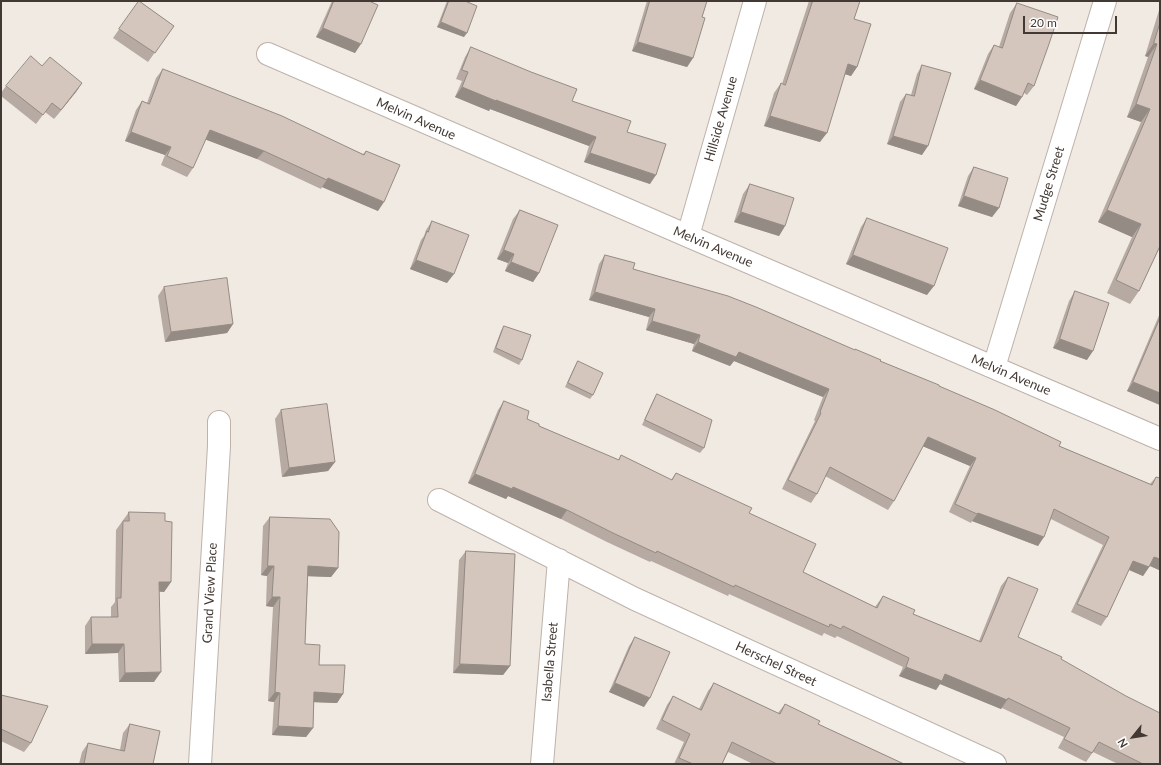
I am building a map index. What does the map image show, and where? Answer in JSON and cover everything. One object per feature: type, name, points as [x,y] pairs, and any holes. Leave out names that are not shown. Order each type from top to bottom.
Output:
[{"type":"street","name":"Hillside Avenue","points":[[688,236],[755,1]]},
{"type":"street","name":"Mudge Street","points":[[994,367],[1105,1]]},
{"type":"street","name":"Melvin Avenue","points":[[268,54],[1160,439]]},
{"type":"street","name":"Grand View Place","points":[[200,764],[219,422]]},
{"type":"street","name":"Herschel Street","points":[[439,500],[635,600],[995,764]]},
{"type":"street","name":"Isabella Street","points":[[542,764],[559,560]]},
{"type":"building","points":[[139,1],[174,26],[155,53],[119,29]]},
{"type":"building","points":[[334,1],[369,1],[378,5],[361,44],[323,28]]},
{"type":"building","points":[[449,1],[465,1],[477,6],[467,33],[441,22]]},
{"type":"building","points":[[650,1],[707,1],[702,17],[705,18],[693,58],[638,42]]},
{"type":"building","points":[[813,1],[860,1],[854,19],[871,24],[857,67],[848,64],[827,133],[770,116],[781,83],[785,85]]},
{"type":"building","points":[[1017,3],[1058,17],[1034,86],[1028,83],[1022,97],[980,80],[994,45],[1002,48]]},
{"type":"building","points":[[1160,23],[1160,246],[1139,291],[1116,280],[1141,224],[1107,210],[1150,109],[1136,104],[1157,44],[1154,43]]},
{"type":"building","points":[[471,47],[577,89],[572,101],[631,121],[627,132],[666,144],[656,175],[590,153],[596,137],[496,101],[462,87],[468,72],[462,70]]},
{"type":"building","points":[[31,56],[42,66],[50,57],[82,83],[61,110],[52,103],[43,115],[6,86]]},
{"type":"building","points":[[922,65],[951,73],[928,146],[893,136],[906,94],[914,96]]},
{"type":"building","points":[[163,69],[282,116],[364,155],[366,151],[400,165],[384,202],[328,178],[327,180],[264,151],[210,130],[193,168],[167,156],[171,147],[131,132],[142,101],[149,104]]},
{"type":"building","points":[[974,167],[1008,178],[999,208],[964,196]]},
{"type":"building","points":[[750,184],[794,198],[785,226],[741,212]]},
{"type":"building","points":[[520,210],[558,225],[539,273],[511,262],[514,254],[504,250]]},
{"type":"building","points":[[867,218],[948,248],[934,286],[853,255]]},
{"type":"building","points":[[432,221],[469,235],[454,274],[416,260]]},
{"type":"building","points":[[605,255],[635,263],[633,269],[728,296],[756,307],[995,410],[1061,442],[1059,446],[1152,485],[1156,477],[1160,478],[1160,559],[1154,557],[1149,567],[1133,561],[1107,617],[1077,604],[1109,537],[1054,509],[1044,537],[978,513],[977,514],[955,504],[976,458],[928,437],[894,501],[830,467],[817,494],[788,480],[821,413],[820,412],[829,389],[739,352],[736,357],[698,342],[700,335],[652,321],[655,309],[595,292]]},
{"type":"building","points":[[227,278],[233,324],[171,332],[164,287]]},
{"type":"building","points":[[1075,291],[1109,303],[1093,351],[1060,339]]},
{"type":"building","points":[[1160,318],[1160,393],[1133,382]]},
{"type":"building","points":[[504,326],[531,335],[522,360],[496,348]]},
{"type":"building","points":[[578,361],[603,373],[593,395],[568,383]]},
{"type":"building","points":[[657,394],[712,420],[704,448],[645,420]]},
{"type":"building","points":[[504,401],[529,411],[527,419],[539,424],[539,426],[619,460],[621,455],[672,480],[676,473],[752,508],[749,513],[816,544],[803,572],[877,608],[883,596],[915,610],[913,614],[981,642],[1008,577],[1038,589],[1018,637],[1062,657],[1061,659],[1126,696],[1160,713],[1160,764],[1143,764],[1099,742],[1092,753],[1064,739],[1070,728],[1008,698],[1007,700],[945,674],[942,681],[906,667],[909,658],[843,626],[841,629],[830,624],[829,627],[735,585],[734,587],[657,551],[656,553],[567,510],[513,487],[512,489],[475,474]]},
{"type":"building","points":[[327,404],[335,462],[289,468],[281,410]]},
{"type":"building","points":[[129,512],[165,513],[165,521],[172,522],[171,582],[159,582],[161,672],[125,673],[124,644],[92,644],[91,617],[118,617],[117,598],[121,598],[123,521],[129,521]]},
{"type":"building","points":[[270,517],[330,519],[339,532],[338,568],[308,566],[305,644],[320,645],[319,665],[345,665],[343,694],[314,692],[313,728],[278,726],[280,693],[275,692],[280,597],[272,597],[274,566],[268,566]]},
{"type":"building","points":[[466,551],[515,554],[510,666],[460,664]]},
{"type":"building","points":[[635,637],[670,652],[650,698],[615,683]]},
{"type":"building","points":[[714,683],[780,714],[785,704],[820,721],[818,724],[904,764],[777,764],[732,742],[722,764],[693,764],[679,758],[690,734],[662,720],[673,696],[701,710]]},
{"type":"building","points":[[1,695],[48,706],[31,743],[1,729]]},
{"type":"building","points":[[130,724],[160,731],[153,764],[84,764],[88,743],[124,751]]}]
